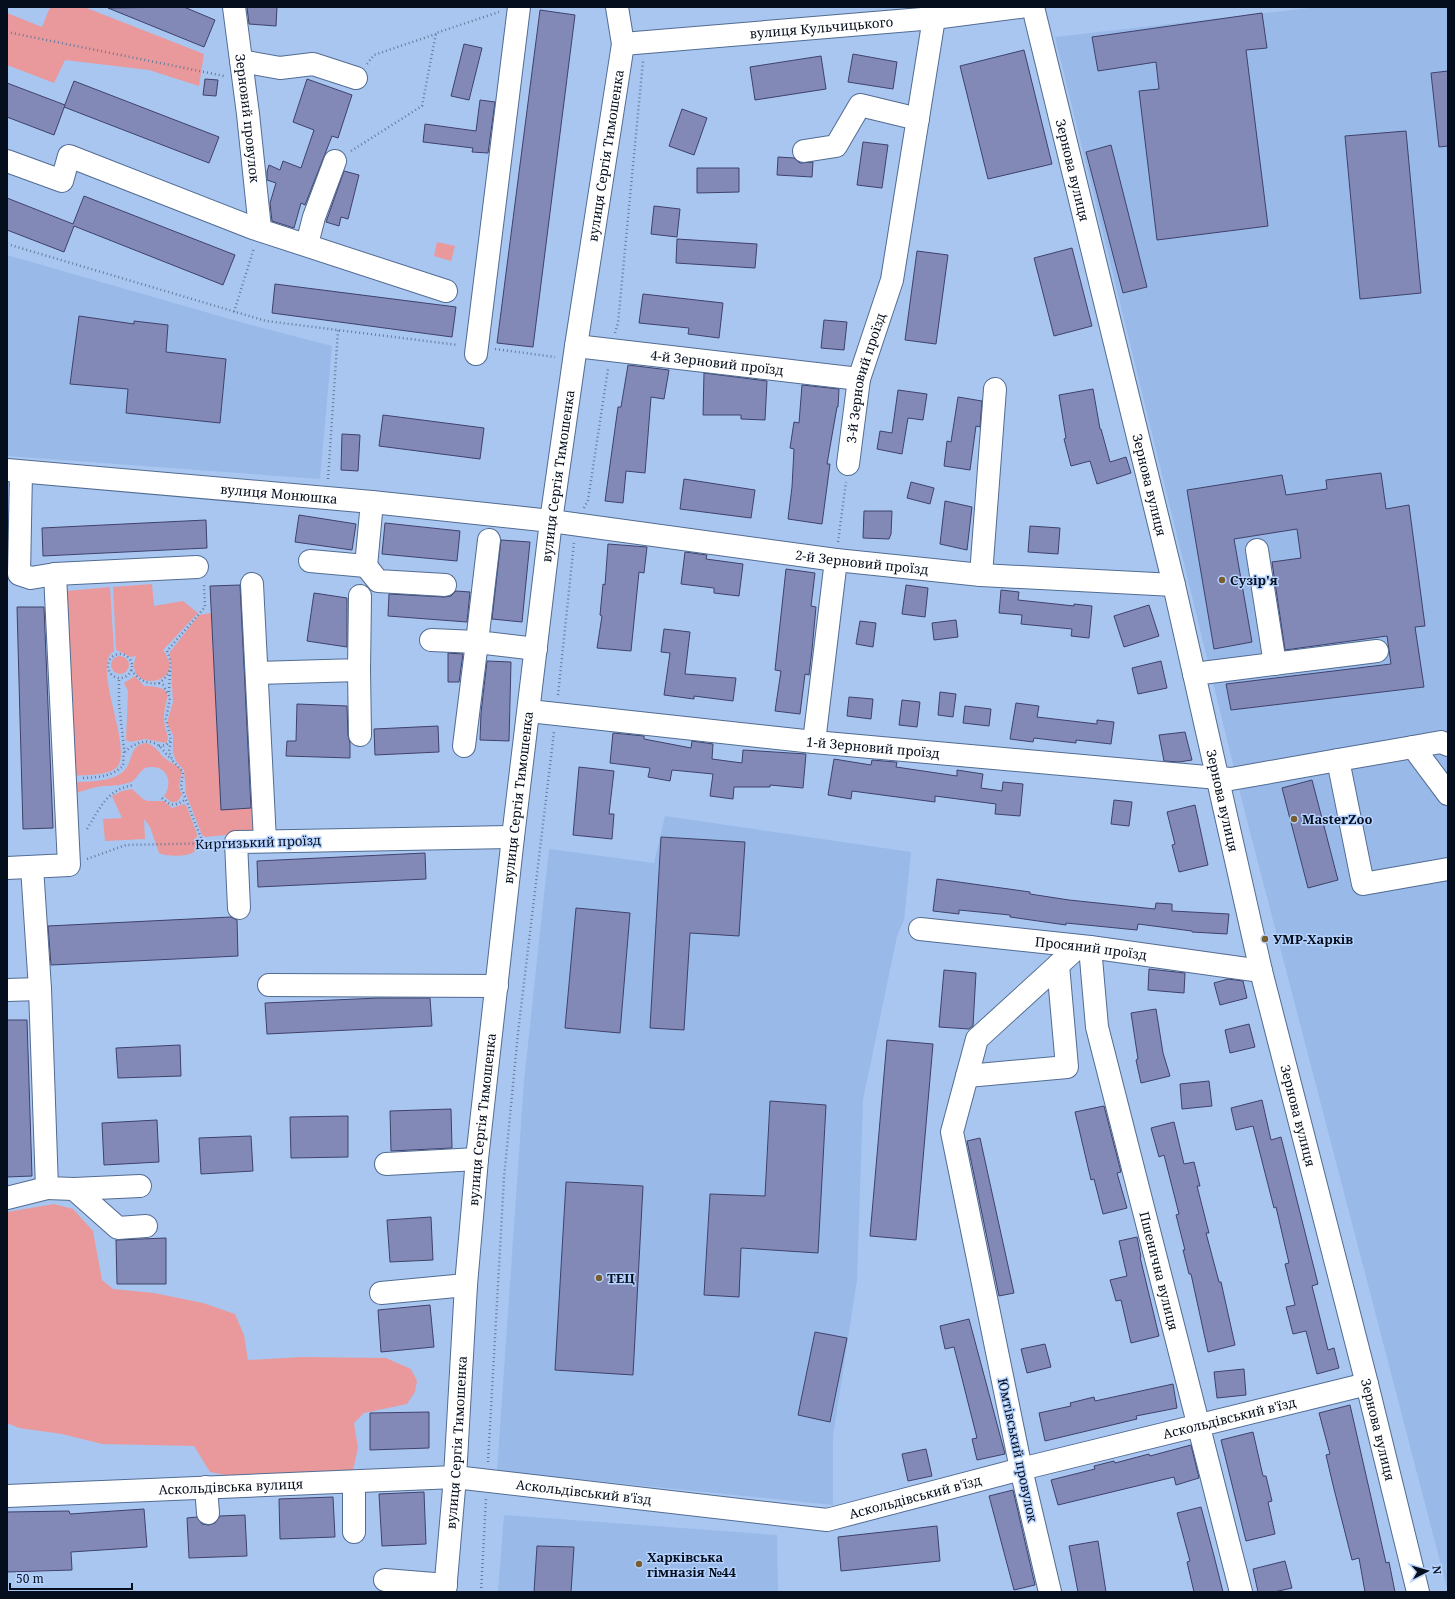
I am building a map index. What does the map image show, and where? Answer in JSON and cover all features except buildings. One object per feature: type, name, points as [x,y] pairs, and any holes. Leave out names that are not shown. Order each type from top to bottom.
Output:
[{"type":"street","name":"Зерновий провулок","points":[[234,7],[260,229]]},
{"type":"street","name":"вулиця Сергія Тимошенка","points":[[445,1589],[455,1477],[466,1285],[477,1159],[513,837],[551,522],[576,346],[623,44],[617,7]]},
{"type":"street","name":"вулиця Кульчицького","points":[[623,44],[934,18],[1020,7]]},
{"type":"street","name":"Зернова вулиця","points":[[1033,7],[1174,585],[1261,971],[1367,1384],[1418,1592]]},
{"type":"street","points":[[476,350],[513,8]]},
{"type":"street","name":"3-й Зерновий проїзд","points":[[848,464],[859,379],[892,280],[934,18]]},
{"type":"street","points":[[242,70],[280,68],[313,64],[356,78]]},
{"type":"street","points":[[804,151],[836,146],[860,105],[918,119]]},
{"type":"street","points":[[7,161],[62,181],[69,156],[260,229],[446,291]]},
{"type":"street","points":[[307,244],[314,217],[336,161]]},
{"type":"street","name":"4-й Зерновий проїзд","points":[[576,346],[859,379]]},
{"type":"street","points":[[981,575],[995,389]]},
{"type":"street","points":[[14,471],[13,574],[31,578],[54,574],[197,566]]},
{"type":"street","name":"вулиця Монюшка","points":[[14,471],[372,502],[551,522]]},
{"type":"street","points":[[372,502],[366,566],[378,581],[445,585]]},
{"type":"street","name":"2-й Зерновий проїзд","points":[[551,522],[836,560],[981,575],[1174,585]]},
{"type":"street","points":[[464,746],[489,540]]},
{"type":"street","points":[[1258,550],[1275,664]]},
{"type":"street","points":[[814,742],[836,560]]},
{"type":"street","points":[[310,561],[366,566]]},
{"type":"street","points":[[7,868],[69,865],[54,574]]},
{"type":"street","points":[[252,584],[265,840]]},
{"type":"street","points":[[360,596],[360,735]]},
{"type":"street","points":[[431,640],[477,642],[536,649]]},
{"type":"street","points":[[1194,674],[1377,651]]},
{"type":"street","points":[[257,673],[359,670]]},
{"type":"street","name":"1-й Зерновий проїзд","points":[[529,711],[814,742],[1231,779],[1441,742],[1448,746]]},
{"type":"street","points":[[1413,747],[1448,794]]},
{"type":"street","points":[[1338,760],[1363,884],[1448,869]]},
{"type":"street","name":"Киргизький проїзд","points":[[236,842],[265,840],[513,837]]},
{"type":"street","points":[[236,842],[240,908]]},
{"type":"street","points":[[32,867],[40,989],[47,1188]]},
{"type":"street","name":"Просяний проїзд","points":[[920,929],[1085,947],[1261,971]]},
{"type":"street","name":"Юмтівський провулок","points":[[1050,1592],[1021,1469],[952,1132],[977,1039],[1058,965],[1085,947]]},
{"type":"street","name":"Пшенична вулиця","points":[[1085,947],[1097,1027],[1241,1592]]},
{"type":"street","points":[[967,1076],[1067,1068],[1058,965]]},
{"type":"street","points":[[269,985],[497,986]]},
{"type":"street","points":[[7,990],[40,989]]},
{"type":"street","points":[[386,1164],[477,1159]]},
{"type":"street","points":[[7,1198],[47,1188],[74,1189],[140,1186]]},
{"type":"street","points":[[74,1189],[118,1228],[146,1226]]},
{"type":"street","points":[[381,1293],[466,1285]]},
{"type":"street","name":"Аскольдівський в'їзд","points":[[455,1477],[827,1520],[1199,1424],[1367,1384]]},
{"type":"street","name":"Аскольдівська вулиця","points":[[7,1496],[206,1487],[354,1483],[455,1477]]},
{"type":"street","points":[[354,1483],[354,1532]]},
{"type":"street","points":[[206,1487],[208,1513]]},
{"type":"street","points":[[385,1580],[445,1589]]},
{"type":"path","points":[[356,78],[374,55],[513,8]]},
{"type":"path","points":[[7,32],[242,70]]},
{"type":"path","points":[[336,161],[422,106],[436,33]]},
{"type":"path","points":[[481,1592],[504,1178],[518,1033],[577,525],[588,500],[611,350],[618,322],[644,43]]},
{"type":"path","points":[[234,312],[260,229]]},
{"type":"path","points":[[7,244],[266,322],[338,330],[476,350],[557,357]]},
{"type":"path","points":[[328,486],[338,330]]},
{"type":"path","points":[[836,560],[848,464]]},
{"type":"path","points":[[197,566],[203,566],[205,607],[167,651],[170,668],[166,724],[171,740],[169,751],[173,760],[183,772],[182,786],[203,843]]},
{"type":"path","points":[[119,653],[126,655],[131,661],[131,670],[127,676],[114,678],[108,672],[107,663],[111,656],[119,653]]},
{"type":"path","points":[[159,683],[167,676],[170,668]]},
{"type":"path","points":[[131,670],[144,682],[159,683],[163,685],[169,694]]},
{"type":"path","points":[[65,779],[104,777],[117,772],[123,766],[124,752],[119,704],[120,678]]},
{"type":"path","points":[[159,746],[166,745],[171,740]]},
{"type":"path","points":[[124,752],[129,748],[143,742],[150,742],[159,746],[167,756],[173,760]]},
{"type":"path","points":[[86,831],[110,794],[127,786],[134,785]]},
{"type":"path","points":[[162,798],[169,804],[174,805],[186,799]]},
{"type":"path","name":"Киргизький проїзд","points":[[69,865],[126,845],[236,842]]},
{"type":"shaded area","points":[[50,7],[84,7],[204,54],[199,86],[149,70],[65,60],[54,83],[7,65],[7,13],[42,27]]},
{"type":"shaded area","points":[[1319,7],[1448,7],[1448,1592],[1243,805],[1055,37]]},
{"type":"shaded area","points":[[437,242],[455,246],[451,261],[434,256]]},
{"type":"shaded area","points":[[7,255],[247,324],[332,346],[320,479],[7,456]]},
{"type":"shaded area","points":[[152,584],[154,606],[183,601],[198,613],[163,650],[169,662],[168,671],[163,678],[154,681],[146,680],[138,676],[134,668],[136,656],[131,657],[116,650],[113,587]]},
{"type":"shaded area","points":[[110,587],[114,651],[108,659],[107,672],[120,741],[121,756],[118,766],[114,770],[93,775],[65,776],[56,592]]},
{"type":"shaded area","points":[[211,613],[221,809],[258,808],[259,832],[205,837],[202,835],[186,794],[184,770],[176,761],[173,752],[173,735],[168,725],[168,719],[173,702],[170,652],[199,615]]},
{"type":"shaded area","points":[[116,656],[124,656],[129,661],[127,672],[124,674],[116,674],[111,669],[111,661]]},
{"type":"shaded area","points":[[135,676],[144,686],[155,687],[166,691],[167,700],[164,724],[168,738],[166,743],[145,739],[131,742],[126,740],[128,691],[124,683]]},
{"type":"shaded area","points":[[146,743],[153,746],[163,757],[182,770],[179,787],[182,795],[177,802],[171,802],[164,796],[168,786],[165,773],[162,770],[152,767],[142,770],[131,782],[104,786],[66,796],[65,783],[108,779],[120,774],[128,766],[133,751],[136,747]]},
{"type":"shaded area","points":[[132,789],[143,799],[148,801],[164,801],[172,808],[184,804],[187,807],[197,834],[195,851],[178,856],[159,853],[150,827],[144,819],[145,839],[105,841],[103,819],[122,818],[112,796],[122,791]]},
{"type":"shaded area","points":[[665,816],[911,852],[904,920],[897,936],[863,1100],[857,1280],[833,1436],[833,1505],[497,1471],[524,1081],[549,849],[654,863]]},
{"type":"shaded area","points":[[54,1204],[73,1209],[93,1231],[102,1280],[113,1289],[154,1293],[203,1303],[235,1314],[244,1335],[248,1360],[301,1357],[386,1358],[411,1369],[417,1381],[415,1392],[407,1404],[364,1413],[354,1423],[358,1448],[353,1470],[339,1477],[240,1478],[210,1472],[194,1446],[102,1444],[62,1434],[19,1428],[7,1423],[7,1212]]},
{"type":"shaded area","name":"Харківська гімназія №44","points":[[504,1515],[777,1535],[778,1592],[498,1592]]},
{"type":"place","name":"Сузір'я","points":[[1222,580]]},
{"type":"place","name":"MasterZoo","points":[[1294,819]]},
{"type":"place","name":"УМР-Харків","points":[[1265,939]]},
{"type":"place","name":"ТЕЦ","points":[[599,1278]]},
{"type":"place","name":"Харківська гімназія №44","points":[[639,1564]]}]
